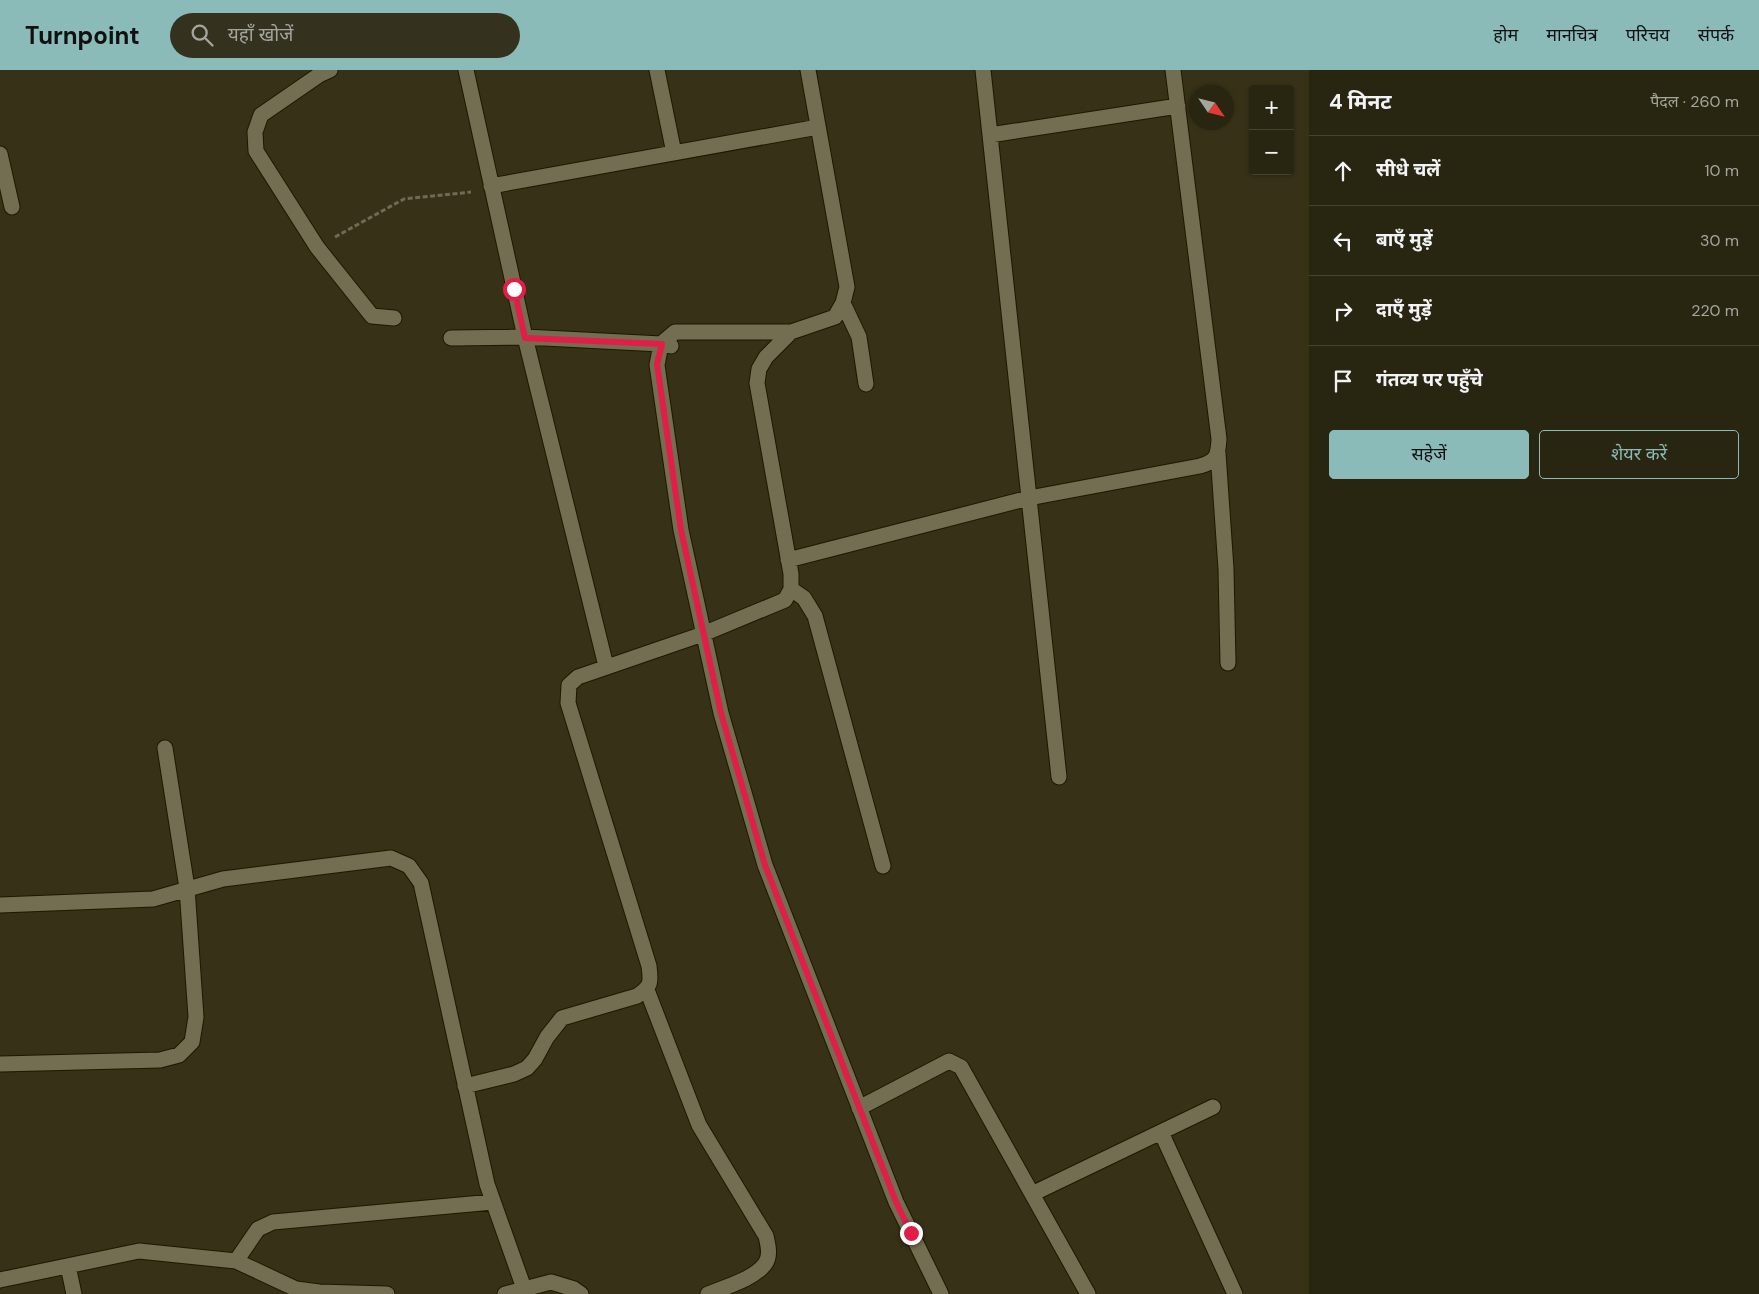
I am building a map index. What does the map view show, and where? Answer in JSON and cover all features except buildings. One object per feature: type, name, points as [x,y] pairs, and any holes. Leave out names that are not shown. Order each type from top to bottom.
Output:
[{"type":"street","points":[[330,70],[319,75],[261,115],[255,132],[256,151],[317,247],[372,316],[394,318]]},
{"type":"street","points":[[466,70],[525,338],[606,666]]},
{"type":"street","points":[[657,70],[674,153]]},
{"type":"street","points":[[808,70],[847,287],[843,303],[835,317],[791,332],[675,332],[657,364],[679,520],[703,634],[721,713],[765,865],[896,1202],[941,1294]]},
{"type":"street","points":[[982,70],[1059,778]]},
{"type":"street","points":[[1173,70],[1219,439],[1218,453],[1226,569],[1228,663]]},
{"type":"street","points":[[990,135],[1178,106]]},
{"type":"street","points":[[492,188],[818,127]]},
{"type":"street","points":[[0,154],[12,207]]},
{"type":"street","points":[[843,303],[859,337],[866,384]]},
{"type":"street","points":[[465,1086],[514,1074],[527,1068],[536,1059],[547,1036],[562,1018],[637,996],[647,990],[651,981],[649,966],[568,703],[569,685],[578,678],[606,666],[703,634],[785,600],[790,589],[791,574],[757,383],[759,369],[766,357],[791,332]]},
{"type":"street","points":[[451,338],[525,338],[668,345]]},
{"type":"street","points":[[788,560],[1029,498],[1200,466],[1212,463],[1218,453]]},
{"type":"street","points":[[790,589],[804,598],[815,616],[883,866]]},
{"type":"street","points":[[0,1064],[160,1060],[180,1055],[192,1042],[196,1016],[187,888],[164,748]]},
{"type":"street","points":[[0,905],[153,899],[223,879],[391,858],[409,866],[421,883],[487,1184],[525,1292]]},
{"type":"street","points":[[647,990],[699,1125],[766,1236],[769,1250],[766,1264],[748,1278],[708,1294]]},
{"type":"street","points":[[859,1108],[949,1061],[961,1067],[1088,1294]]},
{"type":"street","points":[[1032,1194],[1213,1107]]},
{"type":"street","points":[[1161,1132],[1235,1294]]},
{"type":"street","points":[[236,1260],[258,1229],[273,1222],[493,1202]]},
{"type":"street","points":[[0,1280],[139,1251],[236,1260],[296,1289],[319,1292],[387,1294]]},
{"type":"street","points":[[68,1266],[74,1294]]},
{"type":"street","points":[[505,1294],[525,1292],[551,1282],[574,1289],[581,1294]]},
{"type":"path","points":[[317,247],[404,198],[492,188]]},
{"type":"route","points":[[514,289],[525,338],[662,344],[657,364],[681,530],[721,713],[765,865],[830,1036],[896,1202],[911,1233]]}]
